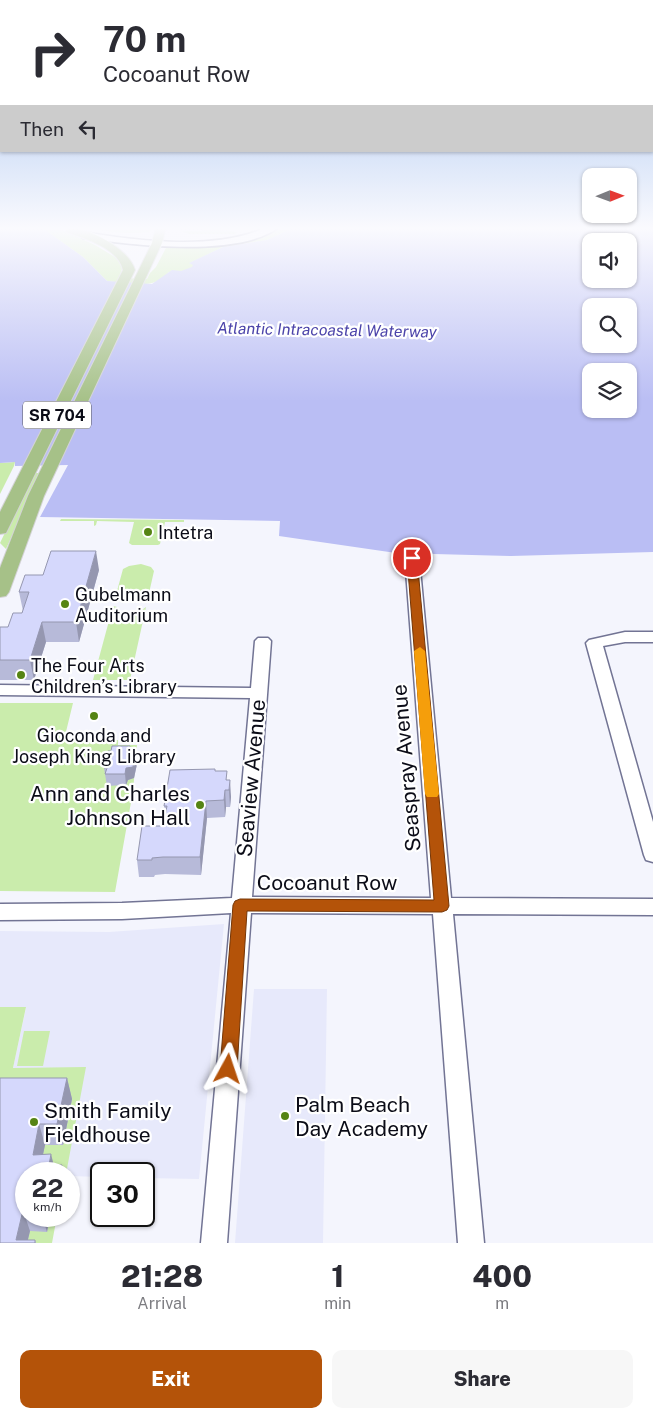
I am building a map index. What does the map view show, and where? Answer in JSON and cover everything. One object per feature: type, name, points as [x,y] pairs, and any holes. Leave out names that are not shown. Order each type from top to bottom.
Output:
[{"type":"main road","name":"SR 704","points":[[0,528],[127,285]]},
{"type":"main road","name":"SR 704","points":[[0,592],[5,560],[49,468],[128,285]]},
{"type":"street","name":"Seaspray Avenue","points":[[412,558],[471,1243]]},
{"type":"street","points":[[653,637],[625,637],[594,643],[653,855]]},
{"type":"street","name":"Seaview Avenue","points":[[214,1243],[240,905],[263,641]]},
{"type":"street","points":[[0,690],[258,693]]},
{"type":"street","name":"Cocoanut Row","points":[[0,912],[114,911],[240,905],[653,907]]},
{"type":"shaded area","points":[[224,924],[199,1179],[155,1178],[155,1162],[90,1162],[90,1177],[80,1176],[80,1162],[62,1162],[13,1068],[26,1008],[0,1007],[0,931],[109,932]]},
{"type":"shaded area","name":"Palm Beach Day Academy","points":[[254,989],[327,989],[323,1243],[235,1243]]},
{"type":"green space","points":[[15,462],[14,466],[0,494],[0,463]]},
{"type":"green space","points":[[34,473],[40,473],[6,549],[0,543]]},
{"type":"green space","points":[[61,519],[184,520],[184,522],[165,522],[160,544],[158,545],[132,545],[129,543],[134,522],[97,521],[94,526],[94,521],[60,521]]},
{"type":"green space","points":[[141,564],[151,567],[154,571],[147,602],[145,602],[142,592],[132,589],[121,596],[119,602],[114,602],[123,569]]},
{"type":"green space","points":[[113,606],[117,607],[117,612],[126,619],[146,607],[130,680],[93,680]]},
{"type":"green space","points":[[0,703],[73,703],[64,740],[118,740],[118,745],[137,745],[133,791],[115,892],[0,891]]},
{"type":"green space","points":[[0,1007],[26,1007],[13,1068],[86,1067],[68,1162],[15,1162],[15,1227],[55,1227],[52,1243],[0,1243]]},
{"type":"green space","points":[[24,1031],[50,1031],[43,1066],[17,1066]]},
{"type":"water","name":"Atlantic Intracoastal Waterway","points":[[0,285],[582,285],[582,288],[637,288],[637,285],[653,285],[653,552],[511,556],[396,553],[279,536],[280,521],[40,517],[68,465],[15,466],[15,462],[0,463]]},
{"type":"building","points":[[51,551],[96,551],[76,622],[42,622],[30,660],[0,660],[0,627],[8,627],[13,613],[22,613],[29,592],[19,592],[25,575],[43,575]]},
{"type":"building","points":[[112,746],[130,746],[130,751],[135,752],[133,767],[126,768],[125,774],[105,774],[107,768],[104,768],[108,751],[111,751]]},
{"type":"building","points":[[215,769],[215,771],[227,771],[226,780],[230,780],[229,790],[225,790],[224,800],[206,801],[200,857],[163,857],[152,858],[152,860],[137,860],[142,826],[163,826],[170,770]]},
{"type":"building","points":[[0,1078],[67,1078],[57,1124],[39,1124],[33,1155],[51,1154],[50,1162],[15,1162],[15,1227],[19,1227],[16,1240],[35,1240],[35,1243],[0,1243]]},
{"type":"slow traffic","points":[[420,651],[432,794]]},
{"type":"place","name":"Intetra","points":[[148,532]]},
{"type":"place","name":"Gubelmann Auditorium","points":[[65,604]]},
{"type":"place","name":"The Four Arts Children’s Library","points":[[21,675]]},
{"type":"place","name":"Gioconda and Joseph King Library","points":[[94,716]]},
{"type":"place","name":"Ann and Charles Johnson Hall","points":[[200,805]]},
{"type":"place","name":"Palm Beach Day Academy","points":[[285,1116]]},
{"type":"place","name":"Smith Family Fieldhouse","points":[[34,1122]]},
{"type":"route","points":[[228,1069],[240,905],[442,906],[412,558]]}]
